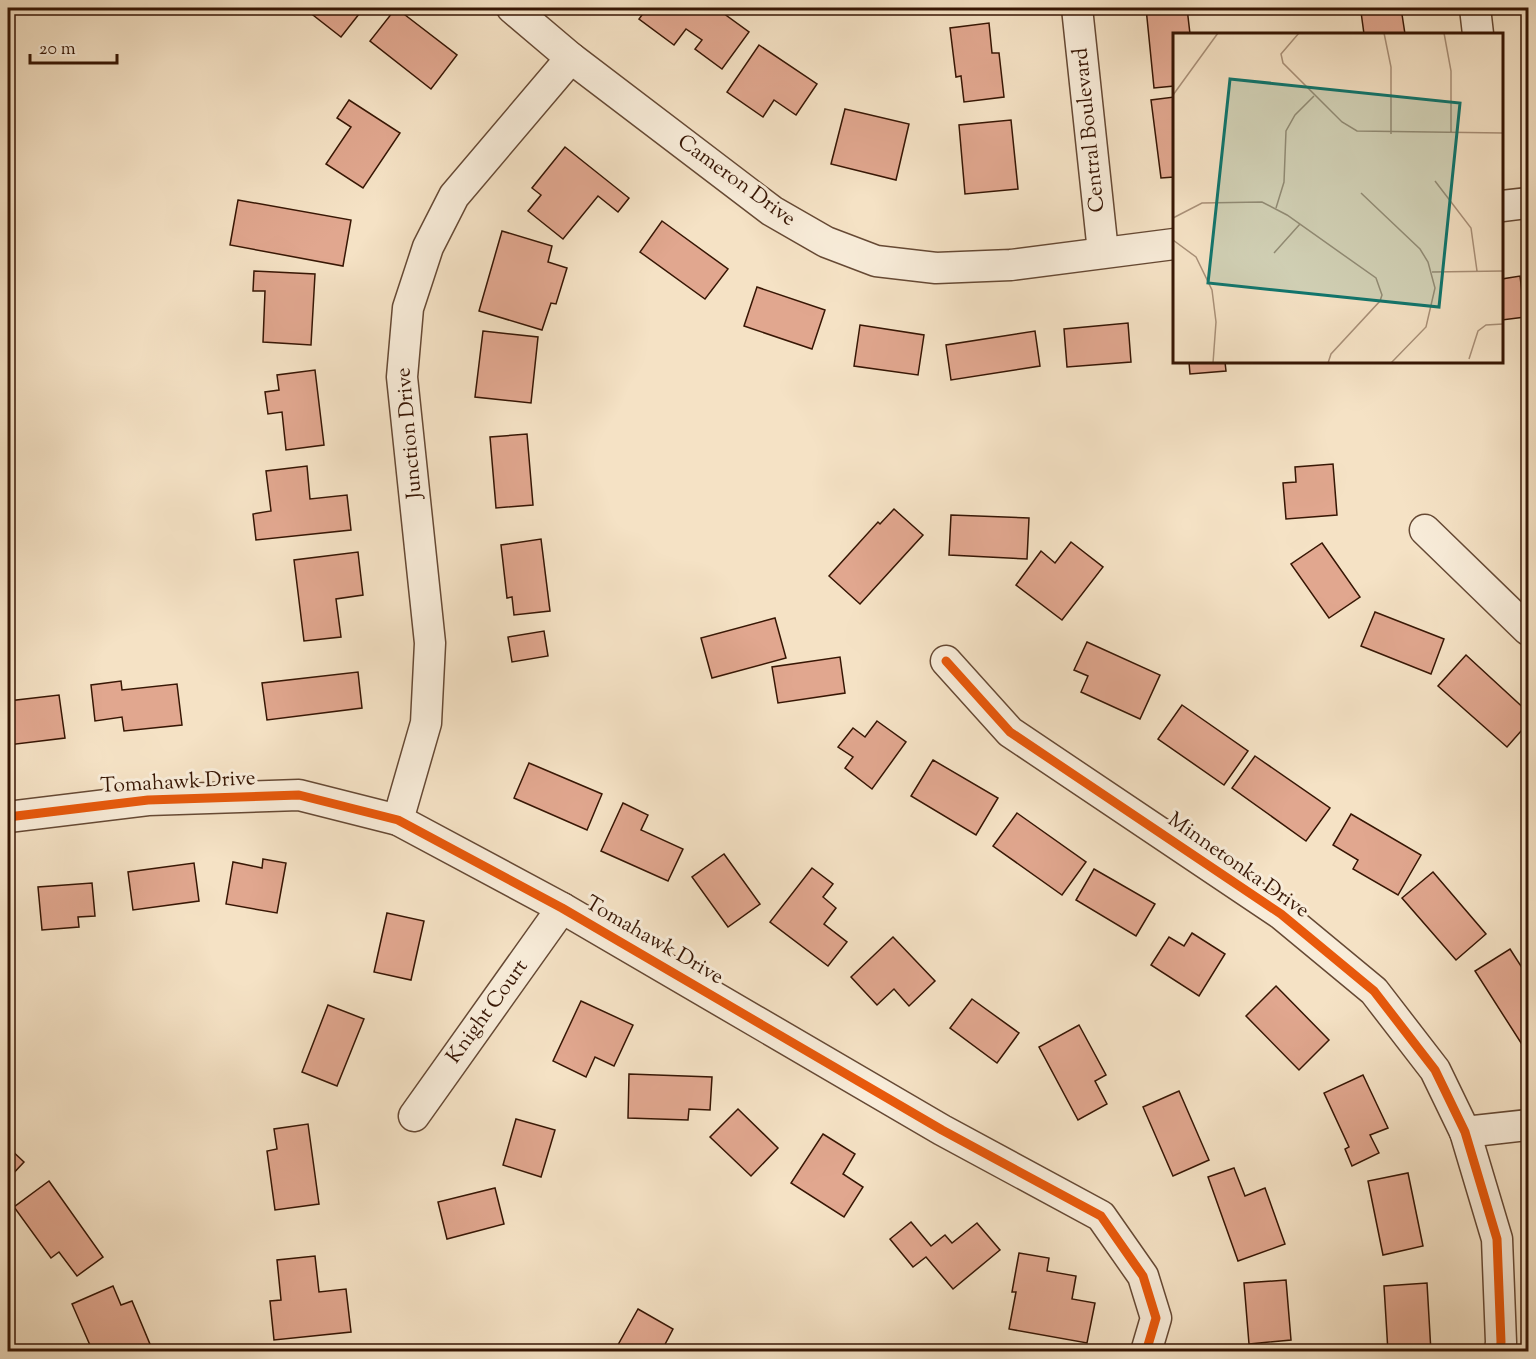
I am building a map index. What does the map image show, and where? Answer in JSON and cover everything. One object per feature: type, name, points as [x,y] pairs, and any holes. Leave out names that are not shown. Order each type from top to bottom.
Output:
[{"type":"street","name":"Cameron Drive","points":[[512,8],[571,58],[772,211],[826,242],[876,261],[936,268],[1011,265],[1173,244]]},
{"type":"street","name":"Central Boulevard","points":[[1077,8],[1103,252]]},
{"type":"street","points":[[1475,8],[1478,33]]},
{"type":"street","name":"Junction Drive","points":[[398,820],[426,723],[430,642],[402,377],[408,308],[428,247],[454,196],[571,58]]},
{"type":"street","points":[[1503,206],[1528,203]]},
{"type":"street","points":[[1425,530],[1528,630]]},
{"type":"street","name":"Minnetonka Drive","points":[[946,661],[1010,732],[1281,914],[1374,991],[1435,1070],[1465,1132],[1497,1239],[1500,1352]]},
{"type":"street","name":"Tomahawk Drive","points":[[8,817],[148,800],[299,795],[398,820],[562,908],[942,1130],[1101,1216],[1143,1276],[1156,1318],[1146,1352]]},
{"type":"street","name":"Knight Court","points":[[414,1116],[562,908]]},
{"type":"street","points":[[1465,1132],[1528,1125]]},
{"type":"building","points":[[304,8],[361,8],[363,9],[341,37]]},
{"type":"building","points":[[396,8],[457,55],[431,89],[370,41]]},
{"type":"building","points":[[647,8],[716,8],[749,32],[722,69],[695,49],[702,40],[686,29],[674,45],[639,19]]},
{"type":"building","points":[[950,8],[980,8],[951,12]]},
{"type":"building","points":[[1146,8],[1187,8],[1190,33],[1173,33],[1173,86],[1154,88]]},
{"type":"building","points":[[1401,8],[1405,33],[1364,33],[1361,12]]},
{"type":"building","points":[[989,23],[992,53],[999,53],[1004,97],[964,102],[961,76],[956,77],[950,28]]},
{"type":"building","points":[[759,45],[817,84],[796,115],[774,100],[763,117],[727,92]]},
{"type":"building","points":[[1173,97],[1173,177],[1161,178],[1151,100]]},
{"type":"building","points":[[349,100],[400,133],[363,188],[326,164],[351,127],[337,118]]},
{"type":"building","points":[[845,109],[909,124],[896,180],[831,164]]},
{"type":"building","points":[[1011,120],[1018,189],[965,194],[959,125]]},
{"type":"building","points":[[565,147],[629,198],[618,212],[598,196],[563,239],[528,211],[541,195],[532,188]]},
{"type":"building","points":[[238,200],[351,220],[343,266],[230,245]]},
{"type":"building","points":[[662,221],[728,269],[705,299],[640,252]]},
{"type":"building","points":[[502,231],[552,246],[548,262],[567,268],[556,304],[551,303],[542,330],[479,311]]},
{"type":"building","points":[[254,271],[315,274],[311,345],[263,342],[265,291],[253,291]]},
{"type":"building","points":[[1520,276],[1525,317],[1503,320],[1503,279]]},
{"type":"building","points":[[757,287],[825,310],[812,349],[744,326]]},
{"type":"building","points":[[1128,323],[1131,362],[1067,367],[1064,329]]},
{"type":"building","points":[[860,325],[924,335],[918,375],[854,366]]},
{"type":"building","points":[[483,331],[538,337],[531,403],[475,397]]},
{"type":"building","points":[[1035,331],[1040,366],[951,380],[946,345]]},
{"type":"building","points":[[1189,363],[1225,363],[1226,371],[1190,374]]},
{"type":"building","points":[[315,370],[324,445],[286,450],[282,412],[268,414],[265,392],[279,390],[277,375]]},
{"type":"building","points":[[527,434],[533,505],[496,508],[490,437]]},
{"type":"building","points":[[1333,464],[1337,515],[1286,519],[1283,483],[1296,482],[1295,467]]},
{"type":"building","points":[[307,466],[310,499],[347,495],[351,530],[256,540],[253,514],[271,511],[266,471]]},
{"type":"building","points":[[894,509],[923,535],[860,604],[829,576],[878,522],[880,524]]},
{"type":"building","points":[[951,515],[1029,518],[1027,559],[949,555]]},
{"type":"building","points":[[541,539],[550,611],[514,615],[512,597],[507,598],[501,545]]},
{"type":"building","points":[[1071,542],[1103,567],[1062,620],[1016,585],[1041,551],[1055,563]]},
{"type":"building","points":[[1322,543],[1360,597],[1329,618],[1291,564]]},
{"type":"building","points":[[358,552],[363,595],[336,599],[341,637],[304,641],[294,560]]},
{"type":"building","points":[[1375,612],[1444,639],[1431,674],[1361,646]]},
{"type":"building","points":[[775,618],[786,658],[712,678],[701,638]]},
{"type":"building","points":[[544,631],[548,656],[512,662],[508,637]]},
{"type":"building","points":[[1087,642],[1160,675],[1140,719],[1081,692],[1088,676],[1074,670]]},
{"type":"building","points":[[1466,655],[1528,712],[1528,723],[1507,747],[1438,686]]},
{"type":"building","points":[[840,657],[845,693],[778,703],[772,667]]},
{"type":"building","points":[[358,672],[362,708],[267,720],[262,683]]},
{"type":"building","points":[[121,681],[122,690],[177,684],[182,725],[124,731],[122,717],[95,721],[91,685]]},
{"type":"building","points":[[59,695],[65,738],[8,745],[8,701]]},
{"type":"building","points":[[1182,705],[1248,751],[1224,785],[1158,739]]},
{"type":"building","points":[[877,721],[906,742],[872,789],[845,768],[853,757],[838,747],[853,728],[865,737]]},
{"type":"building","points":[[1255,756],[1330,808],[1306,841],[1232,788]]},
{"type":"building","points":[[933,760],[998,798],[976,835],[911,796]]},
{"type":"building","points":[[529,763],[602,794],[587,830],[514,798]]},
{"type":"building","points":[[623,803],[648,815],[641,830],[683,849],[668,881],[601,851]]},
{"type":"building","points":[[1017,813],[1086,862],[1062,895],[993,846]]},
{"type":"building","points":[[1351,814],[1421,855],[1398,895],[1353,869],[1358,860],[1333,845]]},
{"type":"building","points":[[724,854],[760,904],[728,927],[692,877]]},
{"type":"building","points":[[263,859],[286,863],[277,913],[226,904],[233,862],[262,868]]},
{"type":"building","points":[[194,863],[199,901],[133,910],[128,872]]},
{"type":"building","points":[[812,868],[833,884],[823,897],[836,908],[824,924],[847,942],[828,966],[770,922]]},
{"type":"building","points":[[1094,869],[1155,904],[1136,936],[1076,900]]},
{"type":"building","points":[[1433,872],[1486,934],[1456,960],[1402,898]]},
{"type":"building","points":[[92,883],[95,916],[78,917],[79,927],[42,930],[38,887]]},
{"type":"building","points":[[387,913],[424,921],[411,980],[374,972]]},
{"type":"building","points":[[1192,933],[1225,954],[1199,996],[1151,965],[1169,937],[1184,946]]},
{"type":"building","points":[[893,937],[935,981],[909,1006],[894,989],[877,1005],[851,977]]},
{"type":"building","points":[[1510,949],[1528,977],[1528,1043],[1523,1046],[1475,971]]},
{"type":"building","points":[[1276,986],[1329,1040],[1299,1070],[1246,1016]]},
{"type":"building","points":[[972,999],[1019,1033],[997,1063],[950,1028]]},
{"type":"building","points":[[581,1001],[633,1025],[614,1066],[595,1057],[586,1077],[553,1061]]},
{"type":"building","points":[[328,1005],[364,1019],[337,1086],[302,1072]]},
{"type":"building","points":[[1079,1025],[1106,1075],[1095,1081],[1107,1104],[1078,1120],[1039,1047]]},
{"type":"building","points":[[629,1074],[712,1077],[710,1110],[689,1109],[688,1120],[628,1118]]},
{"type":"building","points":[[1363,1075],[1388,1128],[1370,1135],[1379,1153],[1352,1166],[1345,1149],[1349,1147],[1324,1093]]},
{"type":"building","points":[[1179,1091],[1209,1160],[1173,1176],[1143,1107]]},
{"type":"building","points":[[738,1109],[778,1148],[751,1176],[710,1137]]},
{"type":"building","points":[[516,1119],[555,1130],[541,1177],[503,1165]]},
{"type":"building","points":[[308,1124],[319,1204],[275,1210],[267,1151],[277,1149],[274,1129]]},
{"type":"building","points":[[823,1134],[855,1154],[843,1174],[863,1187],[844,1217],[791,1183]]},
{"type":"building","points":[[8,1147],[24,1162],[8,1179]]},
{"type":"building","points":[[1234,1168],[1245,1196],[1265,1188],[1285,1244],[1238,1261],[1208,1177]]},
{"type":"building","points":[[1408,1173],[1423,1246],[1383,1255],[1368,1181]]},
{"type":"building","points":[[49,1181],[103,1257],[77,1276],[59,1252],[51,1258],[14,1207]]},
{"type":"building","points":[[495,1188],[504,1224],[447,1239],[438,1202]]},
{"type":"building","points":[[911,1222],[931,1246],[945,1235],[952,1243],[977,1223],[1000,1250],[953,1289],[926,1257],[913,1267],[890,1239]]},
{"type":"building","points":[[1019,1253],[1049,1258],[1047,1271],[1076,1276],[1072,1299],[1095,1303],[1087,1343],[1009,1329],[1016,1292],[1012,1292]]},
{"type":"building","points":[[315,1256],[319,1292],[346,1289],[351,1332],[274,1340],[270,1301],[281,1300],[277,1260]]},
{"type":"building","points":[[1286,1280],[1291,1340],[1249,1344],[1244,1283]]},
{"type":"building","points":[[1427,1283],[1431,1352],[1388,1352],[1384,1286]]},
{"type":"building","points":[[113,1286],[121,1305],[132,1301],[152,1349],[146,1352],[93,1352],[72,1304]]},
{"type":"building","points":[[638,1309],[673,1329],[661,1352],[614,1352]]},
{"type":"cycle path","points":[[946,661],[1010,732],[1281,914],[1374,991],[1435,1070],[1465,1132],[1497,1239],[1500,1352]]},
{"type":"cycle path","points":[[8,817],[148,800],[299,795],[398,820],[562,908],[942,1130],[1101,1216],[1143,1276],[1156,1318],[1146,1352]]}]
